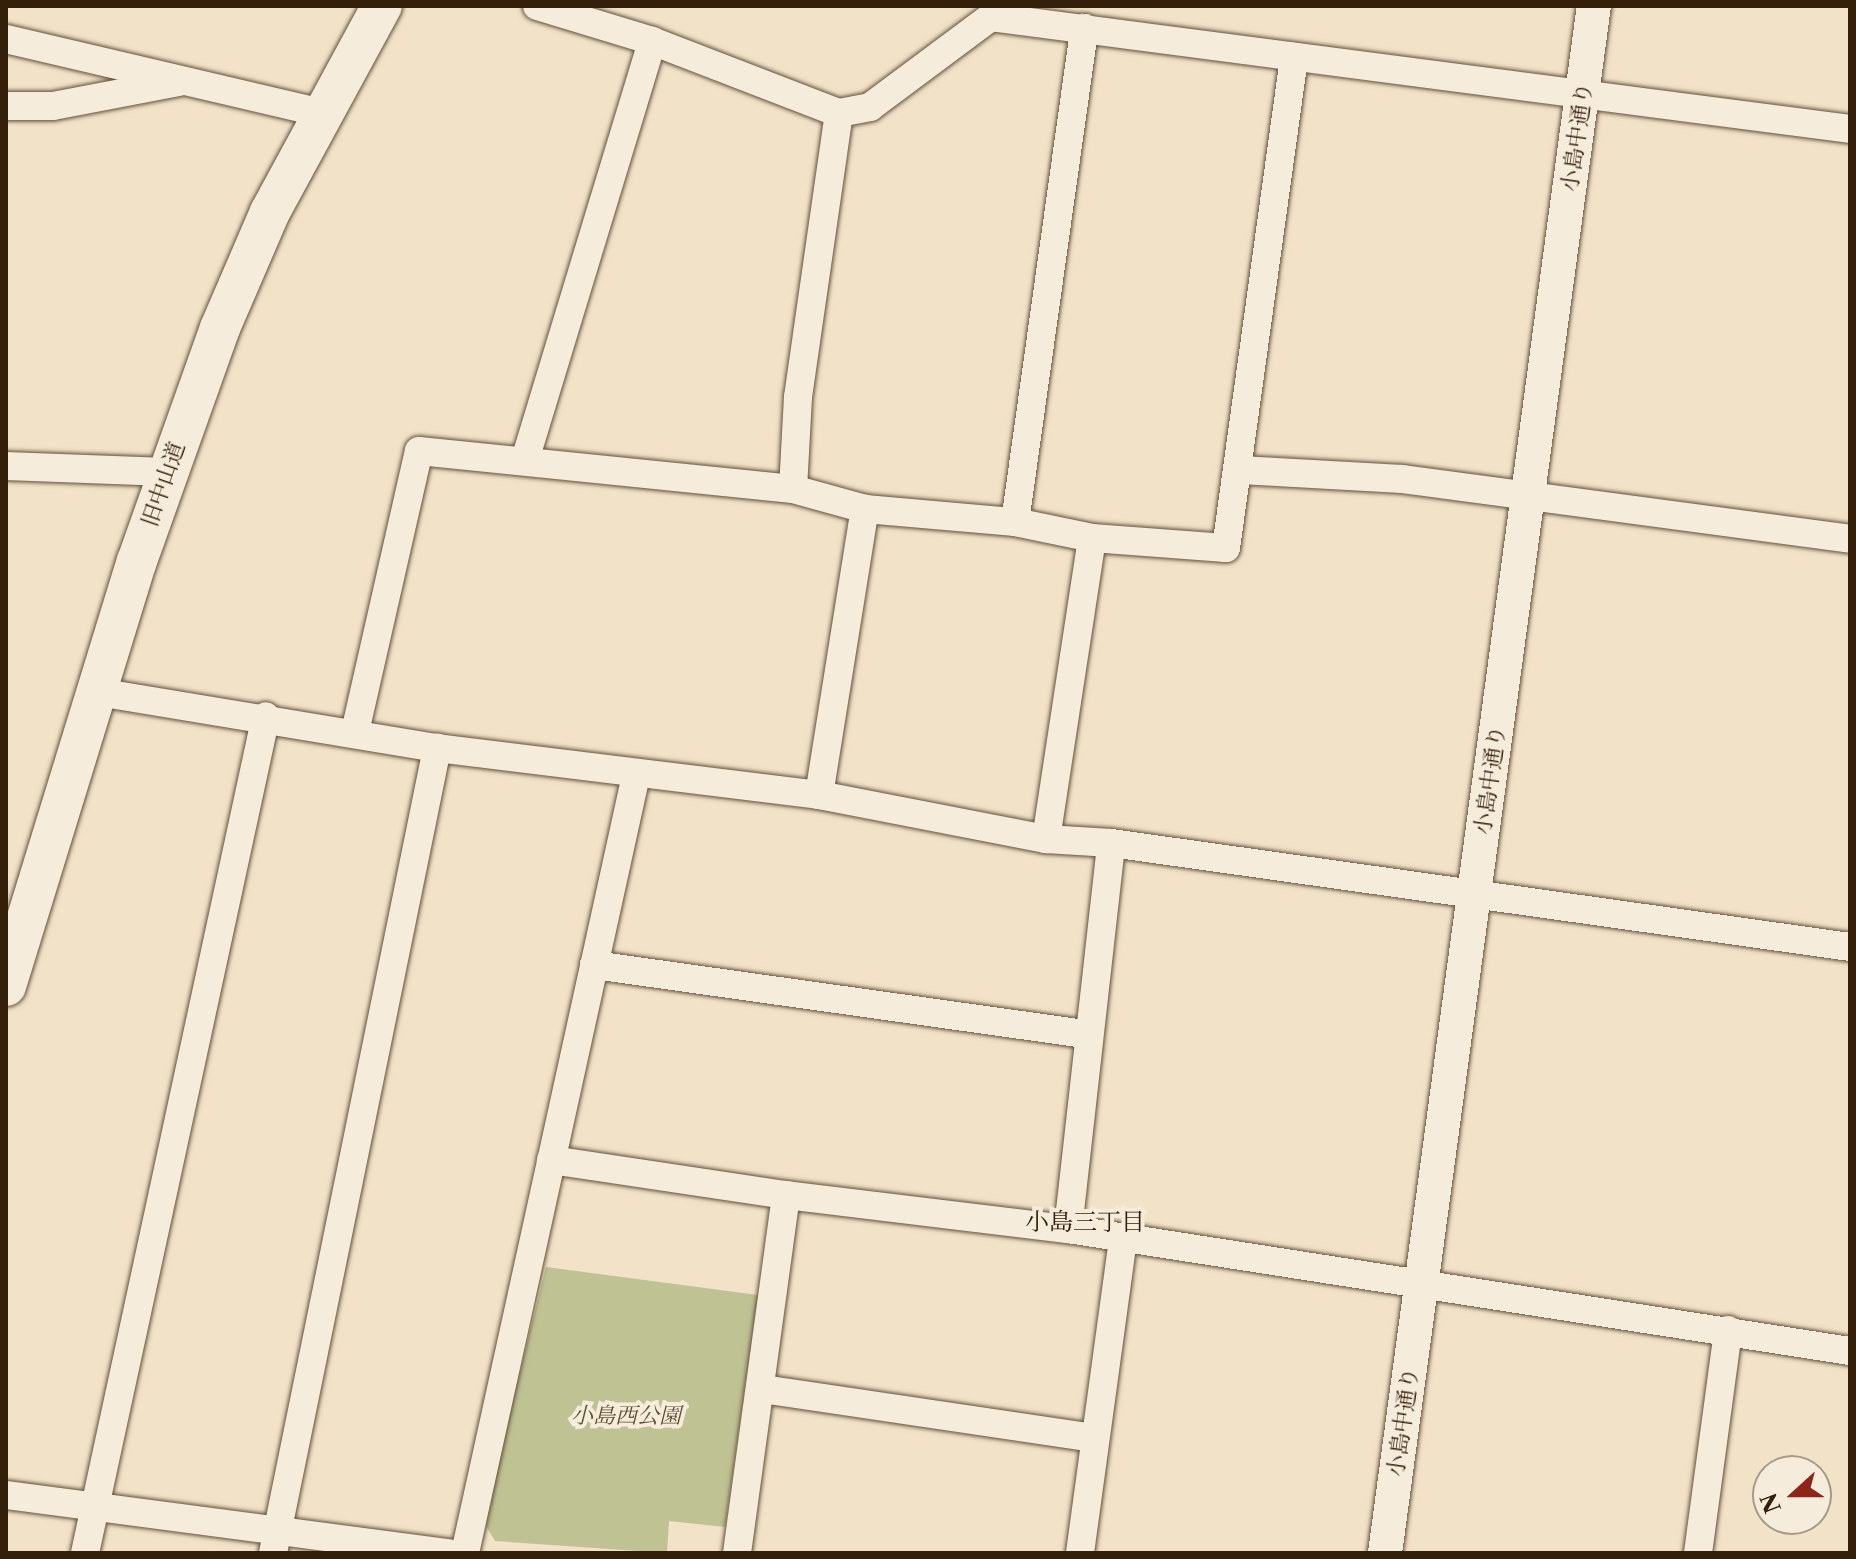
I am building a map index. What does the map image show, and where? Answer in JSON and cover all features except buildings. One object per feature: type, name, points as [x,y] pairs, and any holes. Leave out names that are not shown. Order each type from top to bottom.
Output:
[{"type":"main road","name":"旧中山道","points":[[6,986],[167,472],[220,328],[321,113],[382,6]]},
{"type":"street","points":[[537,6],[652,41],[839,113],[870,107],[999,11],[1084,28],[1850,129]]},
{"type":"street","name":"小島中通り","points":[[1385,1553],[1594,6]]},
{"type":"street","points":[[1015,522],[1084,28]]},
{"type":"street","points":[[6,39],[193,79],[321,113]]},
{"type":"street","points":[[525,460],[652,41]]},
{"type":"street","points":[[355,732],[419,451],[793,489],[865,509],[1015,522],[1092,538],[1226,548],[1241,470],[1294,57]]},
{"type":"street","points":[[6,106],[53,106],[193,79]]},
{"type":"street","points":[[793,489],[798,397],[839,113]]},
{"type":"street","points":[[6,466],[167,472]]},
{"type":"street","points":[[1241,470],[1402,479],[1850,539]]},
{"type":"street","points":[[819,795],[865,509]]},
{"type":"street","points":[[1046,839],[1092,538]]},
{"type":"street","points":[[98,692],[266,716],[437,748],[636,775],[819,795],[1046,839],[1111,843],[1850,947]]},
{"type":"street","points":[[85,1553],[92,1507],[266,716]]},
{"type":"street","points":[[275,1541],[437,748]]},
{"type":"street","points":[[465,1553],[636,775]]},
{"type":"street","points":[[1068,1229],[1111,843]]},
{"type":"street","points":[[594,965],[1088,1034]]},
{"type":"street","points":[[551,1160],[786,1195],[1068,1229],[1850,1351]]},
{"type":"street","points":[[737,1553],[762,1389],[786,1195]]},
{"type":"street","points":[[1080,1553],[1123,1239]]},
{"type":"street","points":[[1698,1553],[1728,1330]]},
{"type":"street","points":[[762,1389],[1094,1438]]},
{"type":"street","points":[[6,1495],[92,1507],[275,1541],[449,1553]]},
{"type":"green space","name":"小島西公園","points":[[546,1267],[758,1295],[725,1527],[669,1521],[667,1553],[495,1541],[483,1521]]},
{"type":"district","name":"小島三丁目","points":[[1085,1222]]}]
